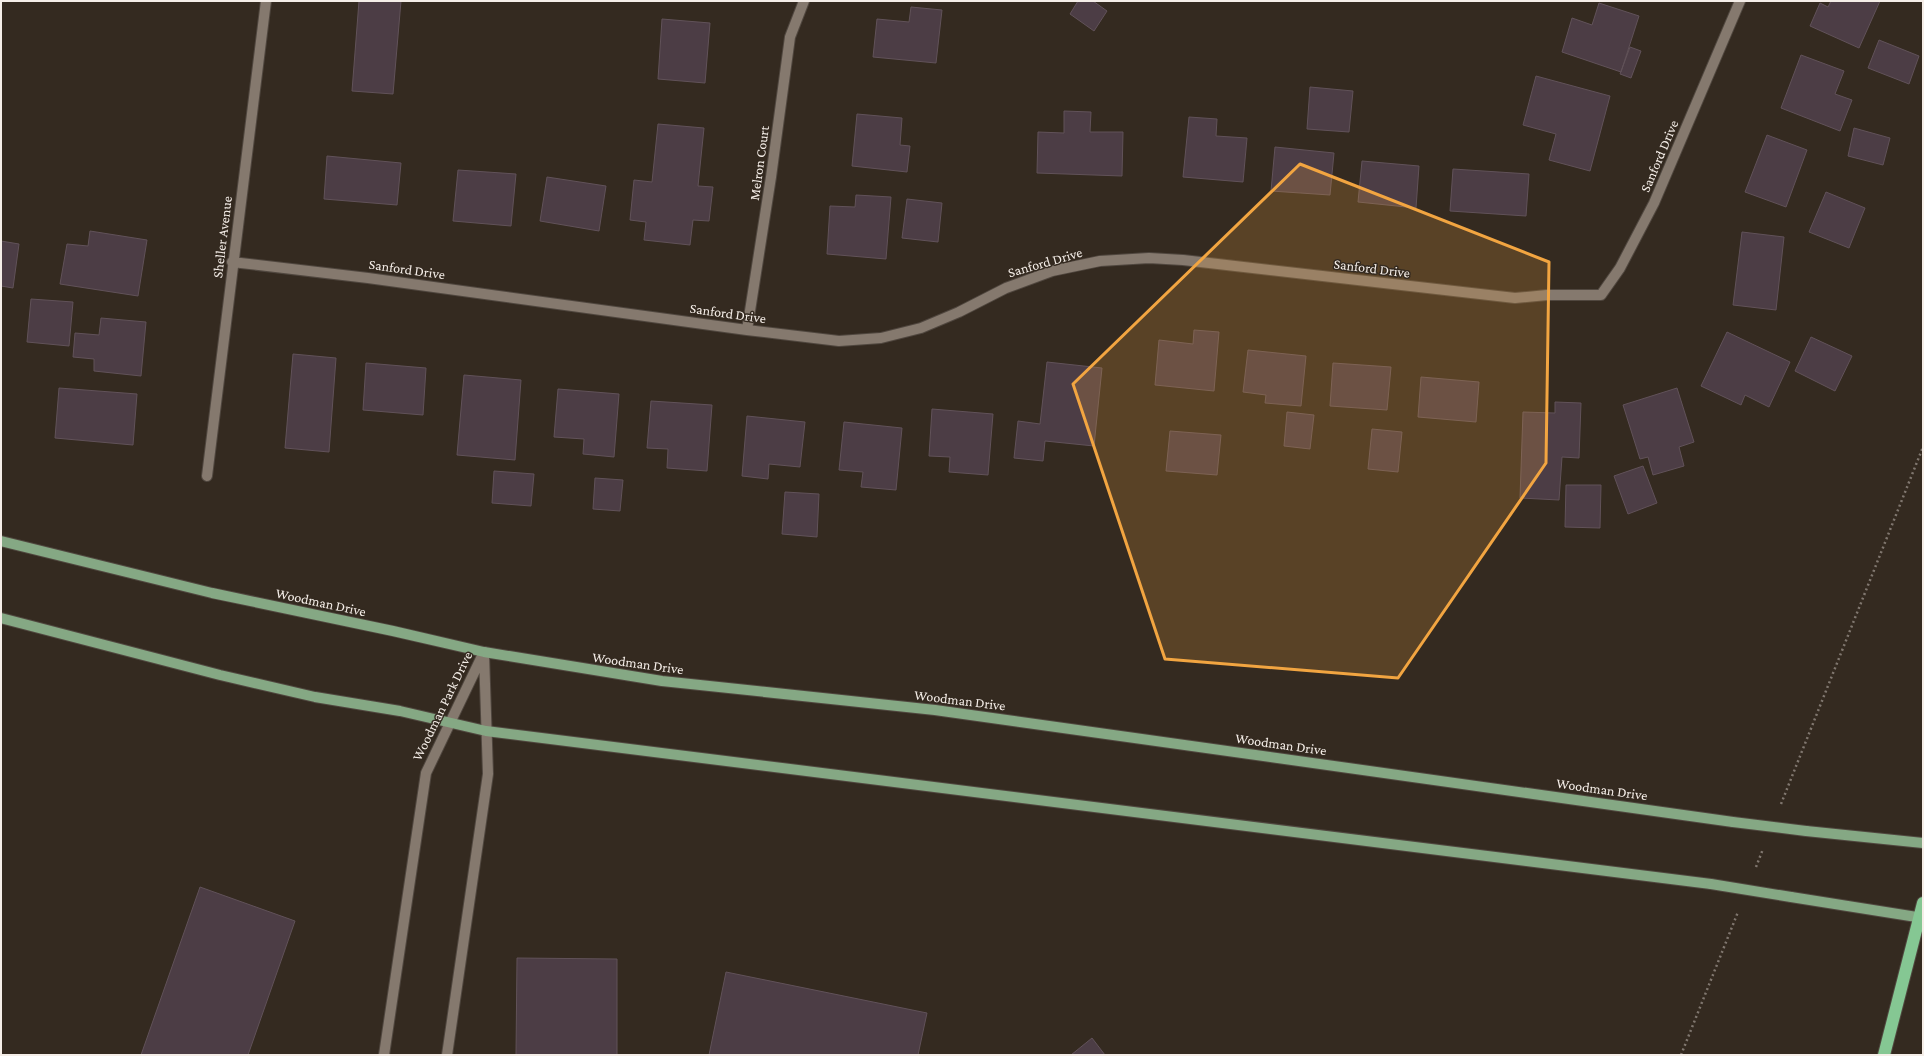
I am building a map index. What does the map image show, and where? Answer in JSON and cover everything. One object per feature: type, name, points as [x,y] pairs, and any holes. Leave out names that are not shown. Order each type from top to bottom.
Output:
[{"type":"highway","points":[[1884,1055],[1921,918],[1923,903]]},
{"type":"main road","name":"Woodman Drive","points":[[1,541],[212,593],[393,631],[484,652],[662,682],[942,711],[1733,822],[1923,843]]},
{"type":"main road","points":[[1,618],[220,675],[314,697],[400,711],[486,731],[1710,884],[1921,918]]},
{"type":"street","name":"Sheller Avenue","points":[[207,476],[232,262],[266,1]]},
{"type":"street","name":"Melron Court","points":[[747,330],[771,178],[790,37],[804,1]]},
{"type":"street","name":"Sanford Drive","points":[[232,262],[368,278],[747,330],[839,341],[881,338],[921,328],[959,312],[1006,288],[1052,271],[1100,261],[1149,258],[1183,260],[1515,298],[1547,295],[1601,295],[1620,268],[1654,204],[1740,1]]},
{"type":"street","name":"Woodman Park Drive","points":[[384,1055],[426,773],[484,652]]},
{"type":"street","name":"Woodman Park Drive","points":[[447,1055],[488,774],[484,652]]},
{"type":"path","points":[[1778,810],[1923,447]]},
{"type":"path","points":[[1755,870],[1764,848]]},
{"type":"path","points":[[1681,1055],[1740,907]]},
{"type":"highlighted area","points":[[1300,164],[1549,262],[1546,463],[1398,678],[1165,659],[1073,384]]},
{"type":"building","points":[[359,1],[401,1],[393,94],[352,91]]},
{"type":"building","points":[[1078,1],[1093,1],[1107,11],[1094,31],[1070,14]]},
{"type":"building","points":[[1831,1],[1880,1],[1859,48],[1810,26],[1820,3],[1828,7]]},
{"type":"building","points":[[1599,3],[1639,16],[1621,72],[1562,52],[1572,18],[1592,25]]},
{"type":"building","points":[[911,7],[942,10],[936,63],[873,57],[877,19],[909,22]]},
{"type":"building","points":[[662,19],[710,23],[705,83],[658,79]]},
{"type":"building","points":[[1879,40],[1919,56],[1909,84],[1868,68]]},
{"type":"building","points":[[1630,47],[1641,51],[1631,78],[1620,74]]},
{"type":"building","points":[[1801,55],[1844,71],[1835,94],[1852,100],[1840,131],[1781,108]]},
{"type":"building","points":[[1536,76],[1610,96],[1590,171],[1549,160],[1556,134],[1523,125]]},
{"type":"building","points":[[1310,87],[1353,91],[1349,132],[1307,129]]},
{"type":"building","points":[[1064,111],[1091,112],[1090,132],[1123,132],[1122,176],[1037,173],[1038,132],[1064,133]]},
{"type":"building","points":[[857,114],[902,118],[900,145],[910,146],[907,172],[852,166]]},
{"type":"building","points":[[1189,117],[1217,119],[1216,136],[1247,138],[1243,182],[1183,177]]},
{"type":"building","points":[[658,124],[704,128],[698,186],[713,187],[709,221],[693,220],[690,245],[644,240],[646,222],[630,220],[634,180],[652,182]]},
{"type":"building","points":[[1854,128],[1890,138],[1883,165],[1848,156]]},
{"type":"building","points":[[1767,135],[1807,150],[1786,207],[1745,192]]},
{"type":"building","points":[[1275,147],[1334,153],[1330,195],[1271,191]]},
{"type":"building","points":[[327,156],[401,163],[397,205],[324,199]]},
{"type":"building","points":[[1362,161],[1419,166],[1416,208],[1358,202]]},
{"type":"building","points":[[1453,169],[1529,174],[1526,216],[1450,211]]},
{"type":"building","points":[[458,170],[516,174],[511,226],[453,221]]},
{"type":"building","points":[[547,177],[606,186],[599,231],[540,221]]},
{"type":"building","points":[[1826,192],[1865,208],[1849,248],[1809,232]]},
{"type":"building","points":[[856,195],[891,197],[886,259],[827,254],[830,206],[855,207]]},
{"type":"building","points":[[907,199],[942,203],[938,242],[902,238]]},
{"type":"building","points":[[90,231],[147,240],[138,296],[60,284],[67,244],[88,246]]},
{"type":"building","points":[[1742,232],[1784,237],[1776,310],[1733,305]]},
{"type":"building","points":[[1,241],[19,244],[13,288],[1,286]]},
{"type":"building","points":[[31,299],[73,302],[69,346],[27,342]]},
{"type":"building","points":[[101,318],[146,322],[141,376],[94,371],[94,359],[73,357],[75,333],[99,335]]},
{"type":"building","points":[[1194,330],[1219,332],[1214,391],[1155,385],[1159,340],[1193,344]]},
{"type":"building","points":[[1727,332],[1790,362],[1769,407],[1745,395],[1741,405],[1701,386]]},
{"type":"building","points":[[1811,337],[1852,356],[1835,391],[1795,371]]},
{"type":"building","points":[[1248,350],[1306,356],[1301,406],[1265,403],[1266,395],[1243,392]]},
{"type":"building","points":[[293,354],[336,358],[329,452],[285,448]]},
{"type":"building","points":[[1047,362],[1102,368],[1094,446],[1045,441],[1043,461],[1014,458],[1018,421],[1040,424]]},
{"type":"building","points":[[366,363],[426,368],[423,415],[363,410]]},
{"type":"building","points":[[1333,363],[1391,367],[1387,410],[1330,406]]},
{"type":"building","points":[[464,375],[521,380],[515,460],[457,455]]},
{"type":"building","points":[[1421,377],[1479,382],[1476,422],[1418,417]]},
{"type":"building","points":[[59,388],[137,394],[133,445],[55,438]]},
{"type":"building","points":[[1677,388],[1694,442],[1679,447],[1684,466],[1653,475],[1648,457],[1640,459],[1623,405]]},
{"type":"building","points":[[558,389],[619,394],[614,457],[583,454],[584,439],[554,437]]},
{"type":"building","points":[[651,401],[712,405],[707,471],[667,468],[668,449],[647,448]]},
{"type":"building","points":[[1555,402],[1581,403],[1579,458],[1562,457],[1559,500],[1520,498],[1523,412],[1555,413]]},
{"type":"building","points":[[932,409],[993,414],[988,475],[949,472],[950,457],[929,456]]},
{"type":"building","points":[[1287,412],[1314,415],[1310,449],[1284,446]]},
{"type":"building","points":[[747,416],[805,422],[800,467],[769,464],[768,479],[742,476]]},
{"type":"building","points":[[844,422],[902,428],[896,490],[861,487],[863,472],[839,470]]},
{"type":"building","points":[[1372,429],[1402,432],[1398,472],[1368,469]]},
{"type":"building","points":[[1170,431],[1221,435],[1217,475],[1166,471]]},
{"type":"building","points":[[1643,466],[1657,503],[1628,514],[1614,476]]},
{"type":"building","points":[[494,471],[534,474],[531,506],[492,503]]},
{"type":"building","points":[[595,478],[623,480],[620,511],[593,509]]},
{"type":"building","points":[[1566,485],[1601,485],[1600,528],[1565,527]]},
{"type":"building","points":[[785,492],[819,494],[817,537],[782,534]]},
{"type":"building","points":[[200,887],[295,921],[248,1055],[141,1055]]},
{"type":"building","points":[[517,958],[617,959],[617,1055],[516,1055]]},
{"type":"building","points":[[726,972],[927,1013],[918,1055],[709,1055]]},
{"type":"building","points":[[1092,1038],[1105,1055],[1071,1055]]}]
